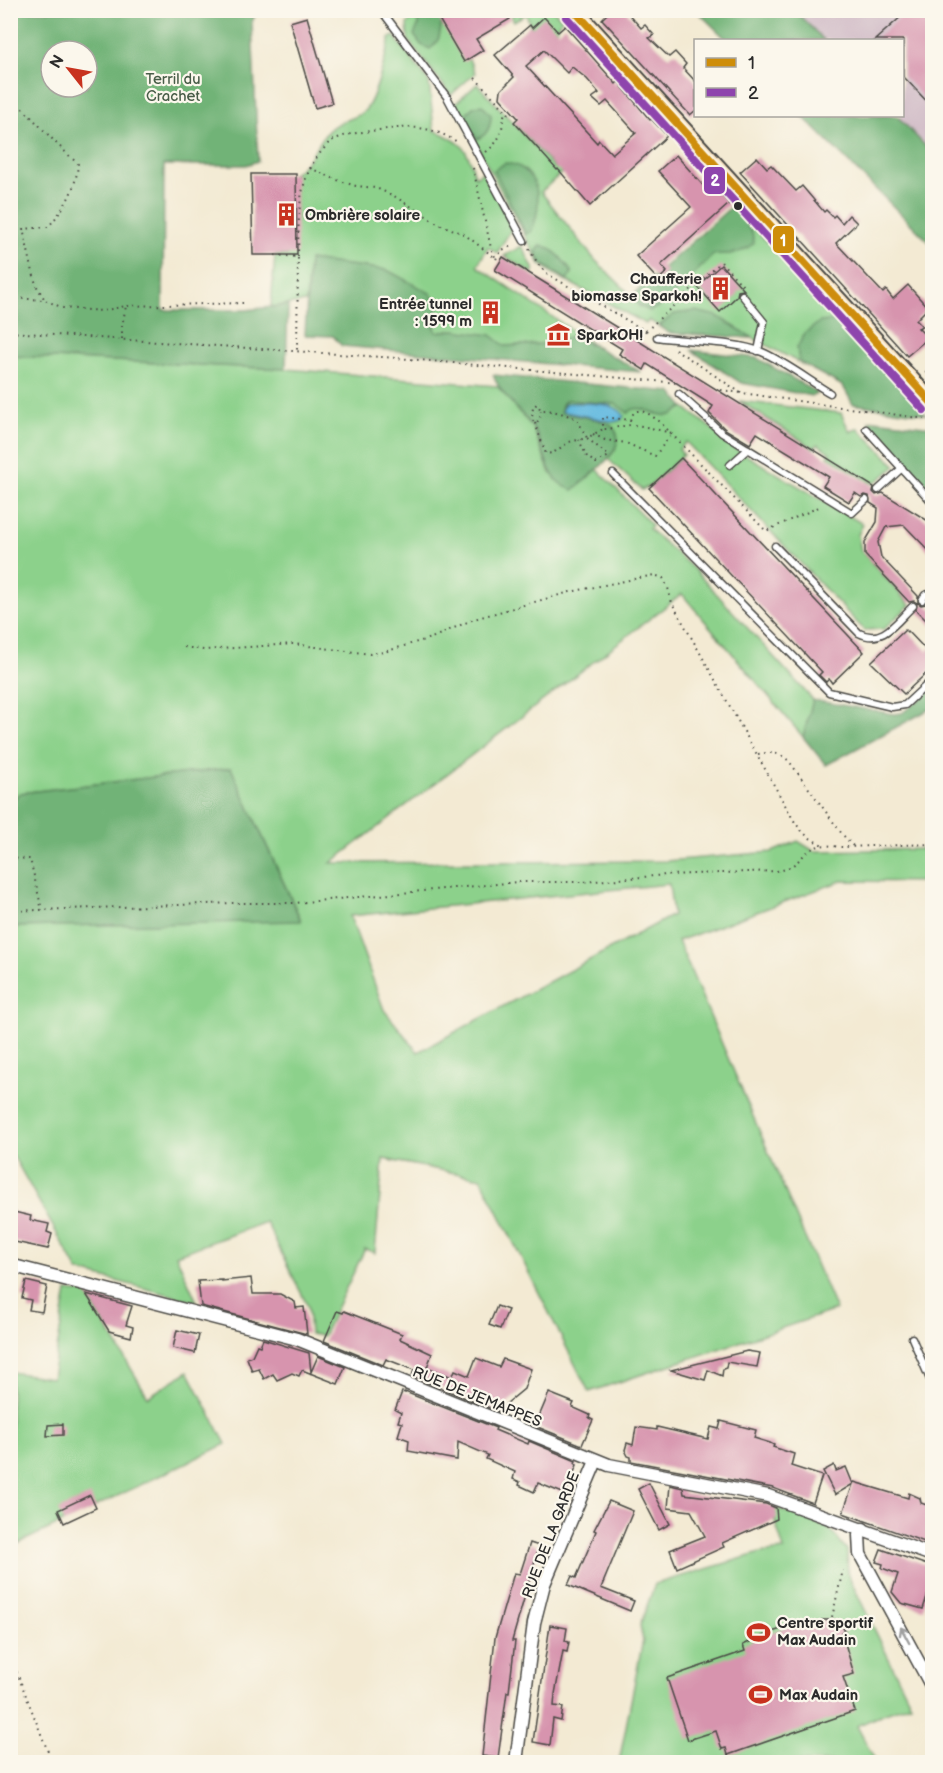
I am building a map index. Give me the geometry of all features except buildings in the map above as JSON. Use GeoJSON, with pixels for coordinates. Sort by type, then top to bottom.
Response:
{"type":"FeatureCollection","features":[{"type":"Feature","properties":{"kind":"main road"},"geometry":{"type":"LineString","coordinates":[[574,10],[933,403]]}},
{"type":"Feature","properties":{"kind":"street","name":"RUE DE JEMAPPES"},"geometry":{"type":"LineString","coordinates":[[10,1265],[297,1339],[609,1466],[768,1496],[933,1554]]}},
{"type":"Feature","properties":{"kind":"street","name":"RUE DE LA GARDE"},"geometry":{"type":"LineString","coordinates":[[516,1762],[534,1623],[544,1584],[596,1461]]}},
{"type":"Feature","properties":{"kind":"street"},"geometry":{"type":"LineString","coordinates":[[862,1529],[859,1535],[860,1554],[933,1687]]}},
{"type":"Feature","properties":{"kind":"lane"},"geometry":{"type":"LineString","coordinates":[[381,10],[447,97],[524,241]]}},
{"type":"Feature","properties":{"kind":"lane"},"geometry":{"type":"LineString","coordinates":[[742,296],[764,322],[758,351]]}},
{"type":"Feature","properties":{"kind":"lane"},"geometry":{"type":"LineString","coordinates":[[657,337],[687,342],[719,343],[758,351],[830,393]]}},
{"type":"Feature","properties":{"kind":"lane"},"geometry":{"type":"LineString","coordinates":[[679,394],[722,433],[852,513],[866,500]]}},
{"type":"Feature","properties":{"kind":"lane"},"geometry":{"type":"LineString","coordinates":[[866,429],[933,502]]}},
{"type":"Feature","properties":{"kind":"lane"},"geometry":{"type":"LineString","coordinates":[[730,465],[748,449]]}},
{"type":"Feature","properties":{"kind":"lane"},"geometry":{"type":"LineString","coordinates":[[878,490],[902,468]]}},
{"type":"Feature","properties":{"kind":"lane"},"geometry":{"type":"LineString","coordinates":[[613,474],[829,692],[899,707],[905,705],[933,680]]}},
{"type":"Feature","properties":{"kind":"lane"},"geometry":{"type":"LineString","coordinates":[[775,546],[859,633],[868,638],[881,636],[913,606]]}},
{"type":"Feature","properties":{"kind":"lane"},"geometry":{"type":"LineString","coordinates":[[922,600],[925,595],[933,593]]}},
{"type":"Feature","properties":{"kind":"lane"},"geometry":{"type":"LineString","coordinates":[[912,1338],[933,1384]]}},
{"type":"Feature","properties":{"kind":"path"},"geometry":{"type":"LineString","coordinates":[[475,78],[512,117]]}},
{"type":"Feature","properties":{"kind":"path"},"geometry":{"type":"LineString","coordinates":[[10,95],[78,164],[71,197],[57,217],[48,227],[23,229],[36,285],[45,300]]}},
{"type":"Feature","properties":{"kind":"path"},"geometry":{"type":"LineString","coordinates":[[479,156],[498,142],[505,110]]}},
{"type":"Feature","properties":{"kind":"path"},"geometry":{"type":"LineString","coordinates":[[297,353],[300,205],[309,168],[329,142],[353,134],[416,127],[435,130],[461,144]]}},
{"type":"Feature","properties":{"kind":"path"},"geometry":{"type":"LineString","coordinates":[[471,160],[491,248],[496,259]]}},
{"type":"Feature","properties":{"kind":"path"},"geometry":{"type":"LineString","coordinates":[[309,168],[337,180],[376,189],[394,196],[439,224],[464,234],[496,259]]}},
{"type":"Feature","properties":{"kind":"path"},"geometry":{"type":"LineString","coordinates":[[496,259],[502,250],[524,241],[540,267],[549,275],[657,337],[741,393]]}},
{"type":"Feature","properties":{"kind":"path"},"geometry":{"type":"LineString","coordinates":[[275,255],[298,257]]}},
{"type":"Feature","properties":{"kind":"path"},"geometry":{"type":"LineString","coordinates":[[646,331],[721,262],[750,292]]}},
{"type":"Feature","properties":{"kind":"path"},"geometry":{"type":"LineString","coordinates":[[10,298],[45,300],[63,308],[102,311],[126,306],[246,303]]}},
{"type":"Feature","properties":{"kind":"path"},"geometry":{"type":"LineString","coordinates":[[122,339],[126,306]]}},
{"type":"Feature","properties":{"kind":"path"},"geometry":{"type":"LineString","coordinates":[[10,332],[397,358],[680,383]]}},
{"type":"Feature","properties":{"kind":"path"},"geometry":{"type":"LineString","coordinates":[[721,390],[933,420]]}},
{"type":"Feature","properties":{"kind":"path"},"geometry":{"type":"LineString","coordinates":[[535,423],[540,420],[541,410],[537,404],[533,407],[532,420],[546,454],[553,453],[569,442],[587,438],[603,429],[635,425],[672,433]]}},
{"type":"Feature","properties":{"kind":"path"},"geometry":{"type":"LineString","coordinates":[[541,410],[555,410],[564,416],[577,419],[587,438],[609,456],[596,464],[587,457],[579,440]]}},
{"type":"Feature","properties":{"kind":"path"},"geometry":{"type":"LineString","coordinates":[[630,425],[634,412],[641,411],[659,421],[766,531],[832,501]]}},
{"type":"Feature","properties":{"kind":"path"},"geometry":{"type":"LineString","coordinates":[[603,429],[603,417],[630,420]]}},
{"type":"Feature","properties":{"kind":"path"},"geometry":{"type":"LineString","coordinates":[[593,434],[605,440],[626,443],[655,456],[672,433]]}},
{"type":"Feature","properties":{"kind":"path"},"geometry":{"type":"LineString","coordinates":[[184,647],[204,650],[293,644],[370,654],[384,652],[434,636],[474,619],[570,592],[654,575],[663,578],[672,603],[801,831],[811,840],[823,845]]}},
{"type":"Feature","properties":{"kind":"path"},"geometry":{"type":"LineString","coordinates":[[757,754],[770,752],[782,754],[842,834],[854,846]]}},
{"type":"Feature","properties":{"kind":"path"},"geometry":{"type":"LineString","coordinates":[[10,911],[294,903],[518,882],[583,882],[666,875],[786,870],[806,855],[812,847],[823,845],[933,844]]}},
{"type":"Feature","properties":{"kind":"path"},"geometry":{"type":"LineString","coordinates":[[10,858],[30,859],[42,911]]}},
{"type":"Feature","properties":{"kind":"path"},"geometry":{"type":"LineString","coordinates":[[832,1617],[843,1569]]}},
{"type":"Feature","properties":{"kind":"path"},"geometry":{"type":"LineString","coordinates":[[10,1655],[52,1762]]}},
{"type":"Feature","properties":{"kind":"shaded area"},"geometry":{"type":"Polygon","coordinates":[[[697,11],[932,11],[932,245],[803,117],[904,117],[904,39],[726,39],[697,11]]]}},
{"type":"Feature","properties":{"kind":"green space","name":"Terril du Crachet"},"geometry":{"type":"Polygon","coordinates":[[[10,11],[257,11],[252,22],[258,161],[246,165],[164,165],[163,310],[246,310],[288,305],[286,369],[11,356],[10,11]]]}},
{"type":"Feature","properties":{"kind":"green space"},"geometry":{"type":"Polygon","coordinates":[[[405,11],[443,11],[465,50],[475,73],[451,95],[408,40],[407,24],[411,20],[405,11]]]}},
{"type":"Feature","properties":{"kind":"green space"},"geometry":{"type":"Polygon","coordinates":[[[410,11],[434,11],[442,22],[438,40],[430,49],[421,45],[414,35],[419,24],[410,11]]]}},
{"type":"Feature","properties":{"kind":"green space"},"geometry":{"type":"Polygon","coordinates":[[[519,11],[554,11],[562,19],[549,46],[530,25],[526,14],[514,21],[511,16],[519,11]]]}},
{"type":"Feature","properties":{"kind":"green space"},"geometry":{"type":"Polygon","coordinates":[[[697,11],[795,11],[823,39],[726,39],[697,11]]]}},
{"type":"Feature","properties":{"kind":"green space"},"geometry":{"type":"Polygon","coordinates":[[[394,36],[429,82],[434,130],[451,138],[462,147],[470,159],[475,177],[485,171],[514,225],[497,253],[488,247],[477,266],[600,349],[573,336],[542,344],[505,346],[454,330],[436,332],[430,294],[386,270],[309,260],[306,302],[271,307],[275,255],[288,256],[292,174],[307,161],[331,128],[359,115],[367,107],[380,78],[390,38],[394,36]]]}},
{"type":"Feature","properties":{"kind":"green space"},"geometry":{"type":"Polygon","coordinates":[[[477,84],[555,168],[591,145],[541,192],[595,260],[633,297],[733,205],[925,414],[853,404],[843,386],[753,338],[669,333],[649,320],[646,324],[552,273],[540,264],[455,104],[477,84]]]}},
{"type":"Feature","properties":{"kind":"green space"},"geometry":{"type":"Polygon","coordinates":[[[482,105],[491,115],[490,123],[486,133],[477,139],[462,118],[473,107],[482,105]]]}},
{"type":"Feature","properties":{"kind":"green space"},"geometry":{"type":"Polygon","coordinates":[[[803,117],[898,117],[932,153],[932,245],[803,117]]]}},
{"type":"Feature","properties":{"kind":"green space"},"geometry":{"type":"Polygon","coordinates":[[[505,163],[526,171],[536,188],[538,199],[535,221],[531,232],[526,234],[494,170],[505,163]]]}},
{"type":"Feature","properties":{"kind":"green space"},"geometry":{"type":"Polygon","coordinates":[[[733,205],[752,232],[754,243],[736,253],[714,254],[664,304],[650,311],[639,306],[632,296],[733,205]]]}},
{"type":"Feature","properties":{"kind":"green space"},"geometry":{"type":"Polygon","coordinates":[[[541,245],[555,252],[566,264],[572,273],[567,280],[541,263],[536,252],[541,245]]]}},
{"type":"Feature","properties":{"kind":"green space"},"geometry":{"type":"Polygon","coordinates":[[[522,246],[534,270],[532,273],[504,256],[522,246]]]}},
{"type":"Feature","properties":{"kind":"green space"},"geometry":{"type":"Polygon","coordinates":[[[309,260],[387,270],[430,293],[439,306],[433,320],[436,332],[454,330],[491,335],[505,346],[542,344],[573,336],[641,372],[342,346],[333,336],[305,335],[309,260]]]}},
{"type":"Feature","properties":{"kind":"green space"},"geometry":{"type":"Polygon","coordinates":[[[695,311],[717,316],[753,338],[669,333],[659,326],[674,314],[695,311]]]}},
{"type":"Feature","properties":{"kind":"green space"},"geometry":{"type":"Polygon","coordinates":[[[840,320],[925,414],[853,404],[843,386],[799,362],[797,348],[805,333],[820,322],[840,320]]]}},
{"type":"Feature","properties":{"kind":"green space"},"geometry":{"type":"Polygon","coordinates":[[[691,350],[757,358],[818,393],[812,396],[741,383],[691,350]]]}},
{"type":"Feature","properties":{"kind":"green space"},"geometry":{"type":"Polygon","coordinates":[[[10,356],[286,369],[497,386],[533,428],[550,473],[573,490],[597,469],[652,525],[649,529],[695,570],[813,700],[803,737],[682,594],[331,863],[666,861],[772,852],[798,841],[814,851],[932,849],[932,882],[841,881],[678,941],[836,1310],[589,1392],[481,1178],[383,1159],[375,1253],[365,1249],[323,1336],[310,1334],[308,1307],[266,1222],[176,1255],[197,1302],[78,1271],[11,1152],[11,927],[301,920],[231,768],[20,793],[11,801],[10,356]],[[669,884],[350,916],[384,1010],[418,1052],[673,915],[669,884]]]}},
{"type":"Feature","properties":{"kind":"green space"},"geometry":{"type":"Polygon","coordinates":[[[493,375],[671,392],[684,407],[665,416],[638,408],[628,413],[616,404],[566,400],[561,411],[563,414],[606,423],[612,426],[617,434],[617,442],[609,457],[573,490],[556,480],[547,463],[537,434],[505,395],[493,375]]]}},
{"type":"Feature","properties":{"kind":"green space"},"geometry":{"type":"Polygon","coordinates":[[[566,400],[616,404],[632,409],[640,407],[662,414],[672,413],[684,407],[721,436],[722,441],[863,524],[858,535],[861,551],[910,605],[884,629],[864,630],[686,442],[679,449],[683,455],[651,485],[642,490],[608,459],[616,449],[561,413],[566,400]]]}},
{"type":"Feature","properties":{"kind":"green space"},"geometry":{"type":"Polygon","coordinates":[[[739,401],[841,413],[850,432],[858,428],[896,466],[873,484],[828,456],[830,453],[818,444],[814,448],[739,401]]]}},
{"type":"Feature","properties":{"kind":"green space"},"geometry":{"type":"Polygon","coordinates":[[[869,421],[932,427],[932,489],[871,427],[869,421]]]}},
{"type":"Feature","properties":{"kind":"green space"},"geometry":{"type":"Polygon","coordinates":[[[932,690],[932,708],[826,765],[803,737],[813,700],[894,714],[902,713],[932,690]]]}},
{"type":"Feature","properties":{"kind":"green space"},"geometry":{"type":"Polygon","coordinates":[[[231,768],[301,921],[11,927],[11,801],[20,793],[231,768]]]}},
{"type":"Feature","properties":{"kind":"green space"},"geometry":{"type":"Polygon","coordinates":[[[67,1291],[86,1293],[148,1397],[188,1371],[226,1444],[11,1547],[11,1372],[52,1378],[67,1291]]]}},
{"type":"Feature","properties":{"kind":"green space","name":"Centre sportif Max Audain"},"geometry":{"type":"Polygon","coordinates":[[[774,1507],[828,1527],[847,1550],[848,1575],[911,1704],[857,1726],[876,1762],[619,1762],[643,1640],[640,1625],[655,1584],[760,1553],[784,1550],[774,1518],[774,1507]]]}},
{"type":"Feature","properties":{"kind":"water"},"geometry":{"type":"Polygon","coordinates":[[[567,403],[607,405],[620,411],[624,416],[621,420],[614,422],[562,411],[567,403]]]}},
{"type":"Feature","properties":{"kind":"transit line","name":"1"},"geometry":{"type":"LineString","coordinates":[[574,10],[932,403]]}},
{"type":"Feature","properties":{"kind":"transit line","name":"2"},"geometry":{"type":"LineString","coordinates":[[566,17],[924,410]]}},
{"type":"Feature","properties":{"kind":"place","name":"Ombrière solaire"},"geometry":{"type":"Point","coordinates":[287,215]}},
{"type":"Feature","properties":{"kind":"place","name":"Chaufferie biomasse Sparkoh!"},"geometry":{"type":"Point","coordinates":[720,288]}},
{"type":"Feature","properties":{"kind":"place","name":"Entrée tunnel : 1599 m"},"geometry":{"type":"Point","coordinates":[490,313]}},
{"type":"Feature","properties":{"kind":"place","name":"SparkOH!"},"geometry":{"type":"Point","coordinates":[559,335]}},
{"type":"Feature","properties":{"kind":"place","name":"Centre sportif Max Audain"},"geometry":{"type":"Point","coordinates":[759,1632]}},
{"type":"Feature","properties":{"kind":"place","name":"Max Audain"},"geometry":{"type":"Point","coordinates":[761,1695]}}]}
